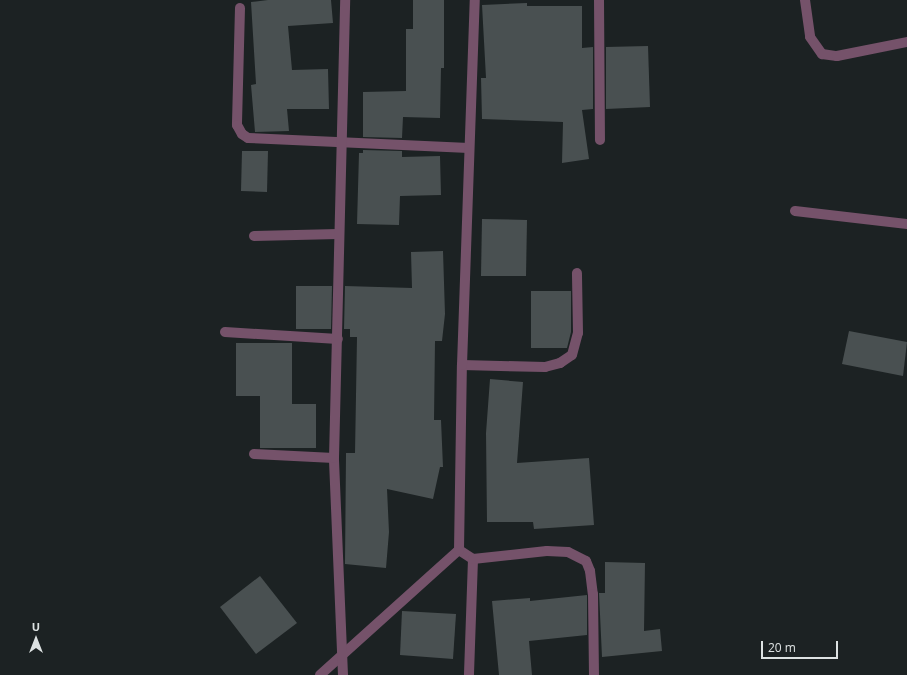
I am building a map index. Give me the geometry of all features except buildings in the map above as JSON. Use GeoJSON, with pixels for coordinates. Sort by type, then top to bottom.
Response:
{"type":"FeatureCollection","features":[{"type":"Feature","properties":{"kind":"street"},"geometry":{"type":"LineString","coordinates":[[343,675],[334,458],[338,339],[338,234],[342,144],[345,0]]}},
{"type":"Feature","properties":{"kind":"street"},"geometry":{"type":"LineString","coordinates":[[320,675],[458,550],[462,365],[475,0]]}},
{"type":"Feature","properties":{"kind":"street"},"geometry":{"type":"LineString","coordinates":[[599,0],[600,140]]}},
{"type":"Feature","properties":{"kind":"street"},"geometry":{"type":"LineString","coordinates":[[805,0],[810,37],[822,54],[837,56],[907,42]]}},
{"type":"Feature","properties":{"kind":"street"},"geometry":{"type":"LineString","coordinates":[[240,8],[237,125],[242,134],[248,138],[342,144],[469,148]]}},
{"type":"Feature","properties":{"kind":"street"},"geometry":{"type":"LineString","coordinates":[[795,211],[907,224]]}},
{"type":"Feature","properties":{"kind":"street"},"geometry":{"type":"LineString","coordinates":[[254,236],[338,234]]}},
{"type":"Feature","properties":{"kind":"street"},"geometry":{"type":"LineString","coordinates":[[462,365],[544,367],[560,363],[572,355],[578,333],[577,273]]}},
{"type":"Feature","properties":{"kind":"street"},"geometry":{"type":"LineString","coordinates":[[225,332],[338,339]]}},
{"type":"Feature","properties":{"kind":"street"},"geometry":{"type":"LineString","coordinates":[[254,454],[334,458]]}},
{"type":"Feature","properties":{"kind":"street"},"geometry":{"type":"LineString","coordinates":[[458,550],[473,560],[547,551],[568,552],[586,561],[590,571],[593,594],[594,675]]}},
{"type":"Feature","properties":{"kind":"street"},"geometry":{"type":"LineString","coordinates":[[469,675],[473,560]]}}]}
